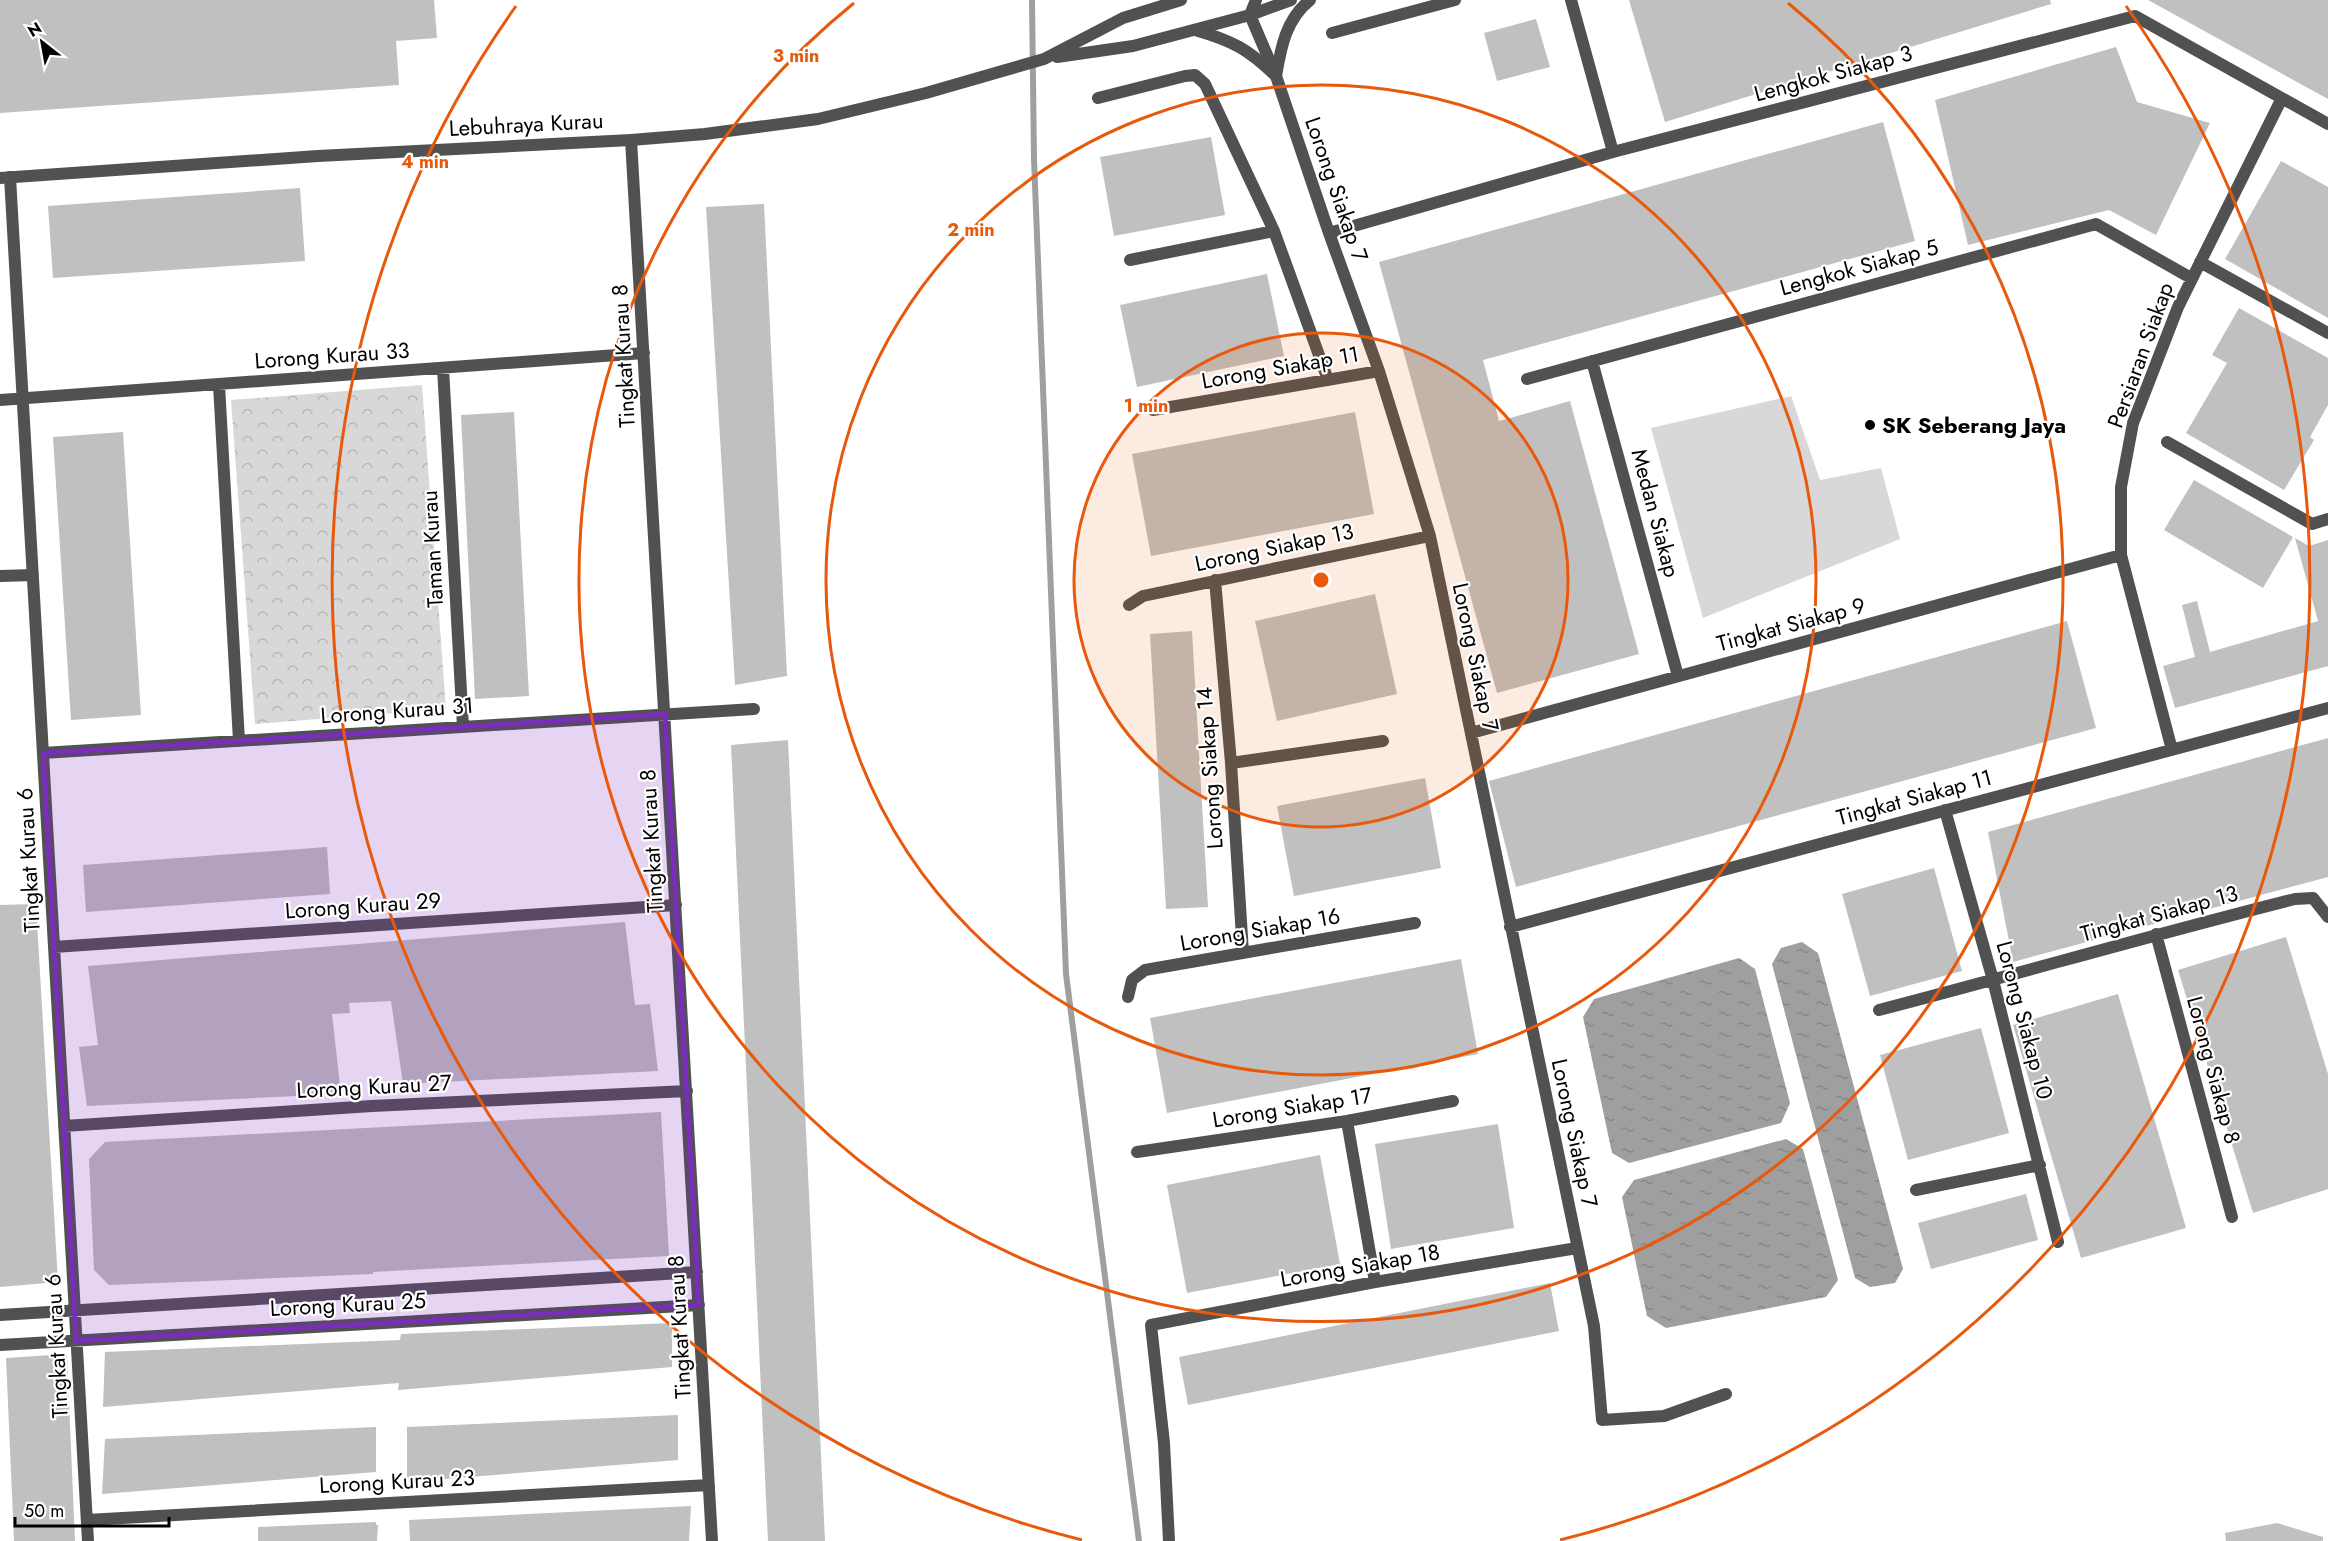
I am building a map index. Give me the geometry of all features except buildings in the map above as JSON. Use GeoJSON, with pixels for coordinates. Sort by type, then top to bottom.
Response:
{"type":"FeatureCollection","features":[{"type":"Feature","properties":{"kind":"street","name":"Lebuhraya Kurau"},"geometry":{"type":"LineString","coordinates":[[1045,59],[1123,18],[1181,0]]}},
{"type":"Feature","properties":{"kind":"street"},"geometry":{"type":"LineString","coordinates":[[1250,15],[1256,0]]}},
{"type":"Feature","properties":{"kind":"street","name":"Lebuhraya Kurau"},"geometry":{"type":"LineString","coordinates":[[5,178],[318,156],[631,140],[705,134],[818,119],[926,93],[1045,59],[1133,46],[1250,15],[1291,0]]}},
{"type":"Feature","properties":{"kind":"street"},"geometry":{"type":"LineString","coordinates":[[1276,76],[1281,47],[1290,23],[1302,6],[1310,0]]}},
{"type":"Feature","properties":{"kind":"street"},"geometry":{"type":"LineString","coordinates":[[1332,33],[1455,0]]}},
{"type":"Feature","properties":{"kind":"street"},"geometry":{"type":"LineString","coordinates":[[1571,0],[1613,152]]}},
{"type":"Feature","properties":{"kind":"street","name":"Lorong Siakap 7"},"geometry":{"type":"LineString","coordinates":[[1250,15],[1276,76],[1379,371],[1430,536],[1594,1326],[1602,1420],[1664,1416],[1726,1394]]}},
{"type":"Feature","properties":{"kind":"street","name":"Lengkok Siakap 3"},"geometry":{"type":"LineString","coordinates":[[1329,233],[1613,152],[2135,16],[2328,124]]}},
{"type":"Feature","properties":{"kind":"street"},"geometry":{"type":"LineString","coordinates":[[1193,30],[1238,44],[1258,58],[1276,76]]}},
{"type":"Feature","properties":{"kind":"street"},"geometry":{"type":"LineString","coordinates":[[1098,98],[1195,75],[1205,84],[1274,231],[1328,380]]}},
{"type":"Feature","properties":{"kind":"street","name":"Persiaran Siakap"},"geometry":{"type":"LineString","coordinates":[[2172,750],[2121,555],[2121,487],[2133,423],[2178,306],[2282,98]]}},
{"type":"Feature","properties":{"kind":"street","name":"Tingkat Kurau 8"},"geometry":{"type":"LineString","coordinates":[[631,140],[712,1541]]}},
{"type":"Feature","properties":{"kind":"street","name":"Tingkat Kurau 6"},"geometry":{"type":"LineString","coordinates":[[5,178],[23,399],[88,1541]]}},
{"type":"Feature","properties":{"kind":"street","name":"Lengkok Siakap 5"},"geometry":{"type":"LineString","coordinates":[[1527,379],[2096,224],[2191,278]]}},
{"type":"Feature","properties":{"kind":"street"},"geometry":{"type":"LineString","coordinates":[[1130,260],[1274,231]]}},
{"type":"Feature","properties":{"kind":"street"},"geometry":{"type":"LineString","coordinates":[[2200,262],[2328,333]]}},
{"type":"Feature","properties":{"kind":"street","name":"Lorong Kurau 33"},"geometry":{"type":"LineString","coordinates":[[0,400],[644,353]]}},
{"type":"Feature","properties":{"kind":"street","name":"Medan Siakap"},"geometry":{"type":"LineString","coordinates":[[1592,361],[1678,676]]}},
{"type":"Feature","properties":{"kind":"street","name":"Taman Kurau"},"geometry":{"type":"LineString","coordinates":[[442,368],[463,727]]}},
{"type":"Feature","properties":{"kind":"street","name":"Lorong Siakap 11"},"geometry":{"type":"LineString","coordinates":[[1153,410],[1379,371]]}},
{"type":"Feature","properties":{"kind":"street"},"geometry":{"type":"LineString","coordinates":[[219,385],[239,741]]}},
{"type":"Feature","properties":{"kind":"street"},"geometry":{"type":"LineString","coordinates":[[2167,442],[2312,524],[2328,519]]}},
{"type":"Feature","properties":{"kind":"street","name":"Lorong Siakap 13"},"geometry":{"type":"LineString","coordinates":[[1130,605],[1143,596],[1430,536]]}},
{"type":"Feature","properties":{"kind":"street","name":"Tingkat Siakap 9"},"geometry":{"type":"LineString","coordinates":[[1471,733],[2121,555]]}},
{"type":"Feature","properties":{"kind":"street"},"geometry":{"type":"LineString","coordinates":[[0,576],[33,574]]}},
{"type":"Feature","properties":{"kind":"street","name":"Lorong Siakap 14"},"geometry":{"type":"LineString","coordinates":[[1215,580],[1231,763],[1243,953]]}},
{"type":"Feature","properties":{"kind":"street","name":"Tingkat Siakap 11"},"geometry":{"type":"LineString","coordinates":[[1510,927],[2328,708]]}},
{"type":"Feature","properties":{"kind":"street","name":"Lorong Kurau 31"},"geometry":{"type":"LineString","coordinates":[[43,753],[754,709]]}},
{"type":"Feature","properties":{"kind":"street"},"geometry":{"type":"LineString","coordinates":[[1231,763],[1383,741]]}},
{"type":"Feature","properties":{"kind":"street","name":"Lorong Siakap 10"},"geometry":{"type":"LineString","coordinates":[[1945,810],[1993,980],[2058,1242]]}},
{"type":"Feature","properties":{"kind":"street","name":"Tingkat Siakap 13"},"geometry":{"type":"LineString","coordinates":[[1879,1010],[2156,934],[2295,899],[2313,898],[2328,917]]}},
{"type":"Feature","properties":{"kind":"street","name":"Lorong Kurau 29"},"geometry":{"type":"LineString","coordinates":[[54,947],[676,905]]}},
{"type":"Feature","properties":{"kind":"street","name":"Lorong Siakap 16"},"geometry":{"type":"LineString","coordinates":[[1128,997],[1132,980],[1145,970],[1415,923]]}},
{"type":"Feature","properties":{"kind":"street","name":"Lorong Siakap 8"},"geometry":{"type":"LineString","coordinates":[[2156,934],[2232,1216]]}},
{"type":"Feature","properties":{"kind":"street","name":"Lorong Kurau 27"},"geometry":{"type":"LineString","coordinates":[[64,1126],[372,1106],[687,1091]]}},
{"type":"Feature","properties":{"kind":"street","name":"Lorong Siakap 17"},"geometry":{"type":"LineString","coordinates":[[1137,1152],[1347,1121],[1453,1101]]}},
{"type":"Feature","properties":{"kind":"street"},"geometry":{"type":"LineString","coordinates":[[1347,1121],[1375,1282]]}},
{"type":"Feature","properties":{"kind":"street"},"geometry":{"type":"LineString","coordinates":[[1916,1190],[2040,1165]]}},
{"type":"Feature","properties":{"kind":"street","name":"Lorong Siakap 18"},"geometry":{"type":"LineString","coordinates":[[1169,1541],[1164,1443],[1151,1325],[1375,1282],[1577,1248]]}},
{"type":"Feature","properties":{"kind":"street","name":"Lorong Kurau 25"},"geometry":{"type":"LineString","coordinates":[[0,1315],[697,1272]]}},
{"type":"Feature","properties":{"kind":"street","name":"Lorong Kurau 25"},"geometry":{"type":"LineString","coordinates":[[0,1345],[699,1305]]}},
{"type":"Feature","properties":{"kind":"street","name":"Lorong Kurau 23"},"geometry":{"type":"LineString","coordinates":[[87,1520],[709,1485]]}},
{"type":"Feature","properties":{"kind":"highlighted area"},"geometry":{"type":"Polygon","coordinates":[[[665,714],[699,1305],[76,1341],[43,753],[665,714]]]}},
{"type":"Feature","properties":{"kind":"green space"},"geometry":{"type":"Polygon","coordinates":[[[422,385],[446,709],[255,724],[231,400],[422,385]]]}},
{"type":"Feature","properties":{"kind":"green space"},"geometry":{"type":"Polygon","coordinates":[[[1791,396],[1820,480],[1881,468],[1900,539],[1703,618],[1651,428],[1791,396]]]}},
{"type":"Feature","properties":{"kind":"water"},"geometry":{"type":"Polygon","coordinates":[[[1802,942],[1818,953],[1903,1269],[1895,1283],[1870,1287],[1855,1278],[1772,964],[1781,948],[1802,942]]]}},
{"type":"Feature","properties":{"kind":"water"},"geometry":{"type":"Polygon","coordinates":[[[1739,958],[1755,969],[1790,1103],[1781,1123],[1629,1163],[1612,1153],[1583,1017],[1594,999],[1739,958]]]}},
{"type":"Feature","properties":{"kind":"water"},"geometry":{"type":"Polygon","coordinates":[[[1786,1139],[1803,1149],[1838,1280],[1826,1297],[1666,1328],[1647,1316],[1622,1197],[1634,1180],[1786,1139]]]}},
{"type":"Feature","properties":{"kind":"waterway"},"geometry":{"type":"LineString","coordinates":[[1032,0],[1034,159],[1066,974],[1139,1541]]}},
{"type":"Feature","properties":{"kind":"place","name":"SK Seberang Jaya"},"geometry":{"type":"Point","coordinates":[1870,425]}}]}
